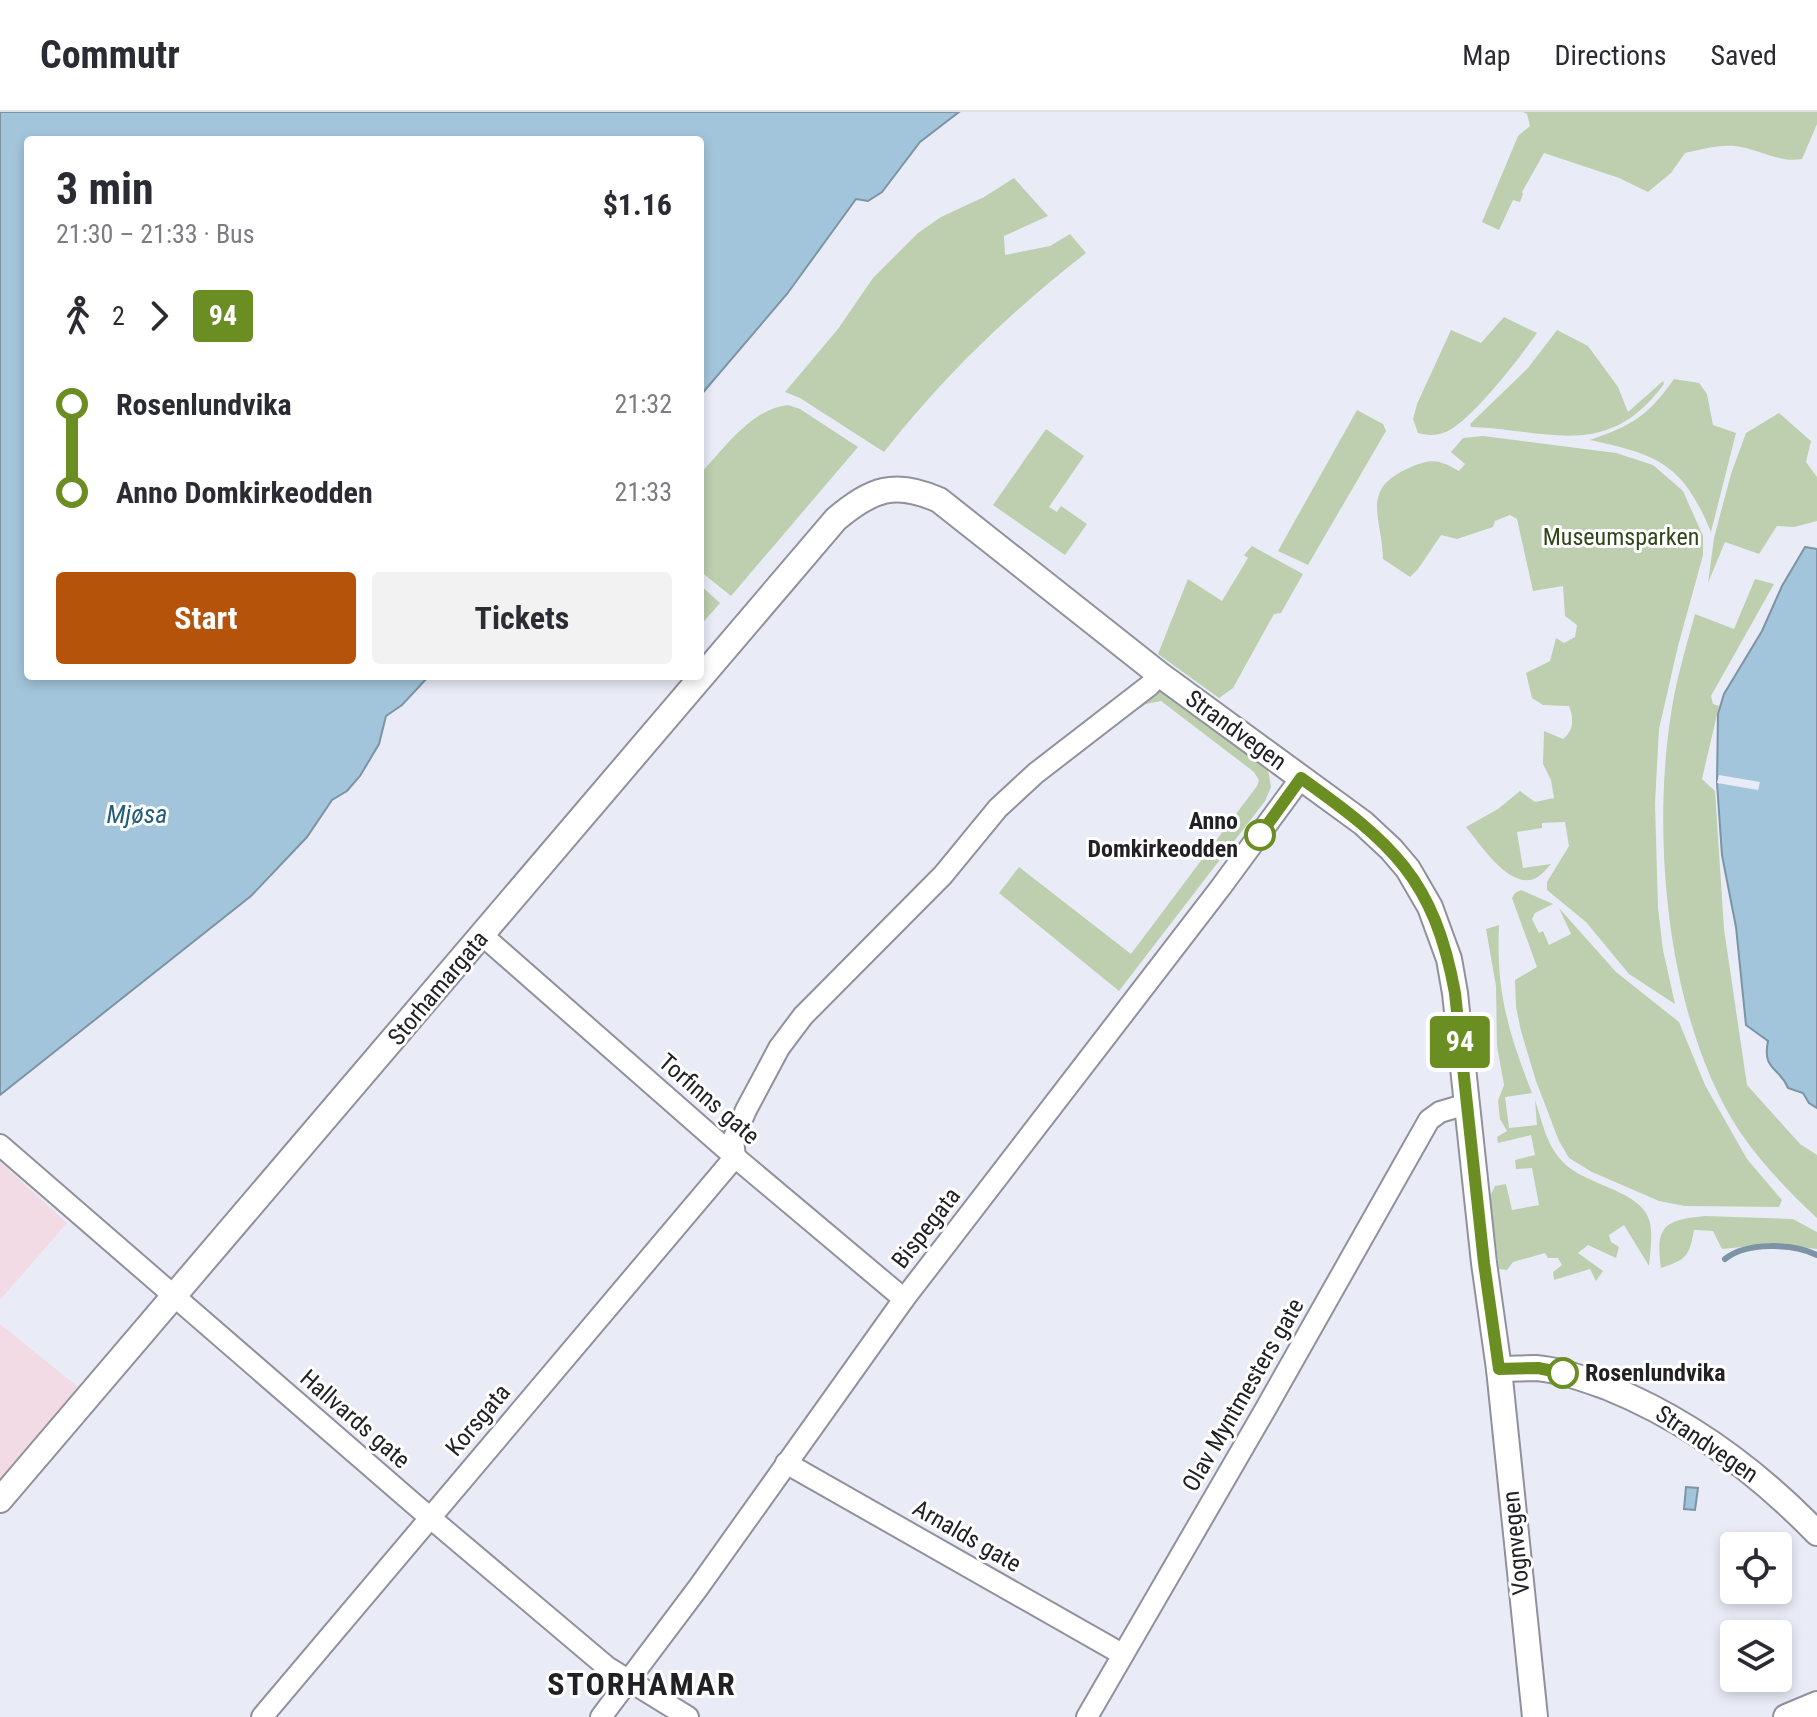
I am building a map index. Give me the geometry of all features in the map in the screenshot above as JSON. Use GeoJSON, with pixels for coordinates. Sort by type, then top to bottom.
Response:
{"type":"FeatureCollection","features":[{"type":"Feature","properties":{"kind":"main road","name":"Strandvegen"},"geometry":{"type":"LineString","coordinates":[[886,488],[923,493],[939,500],[1159,674],[1363,823],[1391,849],[1408,869],[1430,907],[1449,959],[1459,1106],[1499,1369],[1538,1368],[1563,1373],[1666,1413],[1760,1478],[1817,1533]]}},
{"type":"Feature","properties":{"kind":"main road","name":"Storhamargata"},"geometry":{"type":"LineString","coordinates":[[704,674],[836,519],[855,504],[886,488]]}},
{"type":"Feature","properties":{"kind":"main road","name":"Storhamargata"},"geometry":{"type":"LineString","coordinates":[[0,1500],[699,680]]}},
{"type":"Feature","properties":{"kind":"main road","name":"Vognvegen"},"geometry":{"type":"LineString","coordinates":[[1499,1369],[1535,1717]]}},
{"type":"Feature","properties":{"kind":"main road"},"geometry":{"type":"LineString","coordinates":[[1786,1717],[1817,1704]]}},
{"type":"Feature","properties":{"kind":"street"},"geometry":{"type":"LineString","coordinates":[[735,1157],[733,1140],[746,1110],[779,1048],[803,1016],[943,875],[998,808],[1036,773],[1150,685],[1159,674]]}},
{"type":"Feature","properties":{"kind":"street","name":"Bispegata"},"geometry":{"type":"LineString","coordinates":[[601,1717],[698,1588],[904,1299],[1221,887],[1301,778]]}},
{"type":"Feature","properties":{"kind":"street","name":"Torfinns gate"},"geometry":{"type":"LineString","coordinates":[[482,935],[735,1157],[904,1299]]}},
{"type":"Feature","properties":{"kind":"street","name":"Olav Myntmesters gate"},"geometry":{"type":"LineString","coordinates":[[1087,1717],[1429,1120],[1459,1106]]}},
{"type":"Feature","properties":{"kind":"street","name":"Hallvards gate"},"geometry":{"type":"LineString","coordinates":[[0,1145],[173,1297],[607,1667],[688,1717]]}},
{"type":"Feature","properties":{"kind":"street","name":"Korsgata"},"geometry":{"type":"LineString","coordinates":[[262,1717],[735,1157]]}},
{"type":"Feature","properties":{"kind":"street","name":"Arnalds gate"},"geometry":{"type":"LineString","coordinates":[[786,1463],[1122,1654]]}},
{"type":"Feature","properties":{"kind":"shaded area"},"geometry":{"type":"Polygon","coordinates":[[[0,1162],[67,1223],[0,1300],[0,1162]]]}},
{"type":"Feature","properties":{"kind":"shaded area"},"geometry":{"type":"Polygon","coordinates":[[[0,1324],[83,1391],[0,1486],[0,1324]]]}},
{"type":"Feature","properties":{"kind":"green space"},"geometry":{"type":"Polygon","coordinates":[[[1523,112],[1817,112],[1817,124],[1802,159],[1779,158],[1734,146],[1685,153],[1671,173],[1648,192],[1619,178],[1544,153],[1522,192],[1520,202],[1513,200],[1499,230],[1482,222],[1518,136],[1530,126],[1527,114],[1523,112]]]}},
{"type":"Feature","properties":{"kind":"green space"},"geometry":{"type":"Polygon","coordinates":[[[1014,178],[1048,216],[1004,236],[1005,255],[1050,246],[1070,234],[1086,253],[979,346],[930,397],[884,452],[800,398],[785,392],[838,329],[873,278],[918,233],[941,217],[984,197],[1014,178]]]}},
{"type":"Feature","properties":{"kind":"green space"},"geometry":{"type":"Polygon","coordinates":[[[1504,317],[1537,333],[1466,418],[1454,428],[1437,435],[1418,433],[1413,419],[1417,404],[1451,330],[1481,343],[1504,317]]]}},
{"type":"Feature","properties":{"kind":"green space"},"geometry":{"type":"Polygon","coordinates":[[[1557,330],[1588,346],[1618,387],[1628,412],[1663,381],[1664,384],[1643,408],[1621,424],[1599,432],[1576,436],[1471,427],[1470,424],[1528,368],[1557,330]]]}},
{"type":"Feature","properties":{"kind":"green space"},"geometry":{"type":"Polygon","coordinates":[[[1674,379],[1699,383],[1707,394],[1713,425],[1736,433],[1711,532],[1690,491],[1666,466],[1634,451],[1590,440],[1638,418],[1674,379]]]}},
{"type":"Feature","properties":{"kind":"green space"},"geometry":{"type":"Polygon","coordinates":[[[788,405],[800,409],[858,447],[731,596],[704,574],[704,470],[750,422],[775,408],[788,405]]]}},
{"type":"Feature","properties":{"kind":"green space"},"geometry":{"type":"Polygon","coordinates":[[[1357,410],[1383,424],[1386,431],[1308,565],[1278,551],[1357,410]]]}},
{"type":"Feature","properties":{"kind":"green space"},"geometry":{"type":"Polygon","coordinates":[[[1779,413],[1811,441],[1806,462],[1817,477],[1817,521],[1794,527],[1777,526],[1759,554],[1725,542],[1708,583],[1714,538],[1746,433],[1779,413]]]}},
{"type":"Feature","properties":{"kind":"green space"},"geometry":{"type":"Polygon","coordinates":[[[1046,429],[1084,456],[1049,507],[1057,512],[1061,506],[1087,524],[1065,555],[993,505],[1046,429]]]}},
{"type":"Feature","properties":{"kind":"green space","name":"Museumsparken"},"geometry":{"type":"Polygon","coordinates":[[[1483,436],[1616,453],[1653,465],[1683,491],[1703,536],[1703,555],[1659,729],[1655,803],[1658,908],[1663,950],[1675,1004],[1629,974],[1586,922],[1547,890],[1547,882],[1569,846],[1565,822],[1542,823],[1542,828],[1517,832],[1523,868],[1551,864],[1538,877],[1526,880],[1516,878],[1496,864],[1466,827],[1498,809],[1520,791],[1535,802],[1554,798],[1551,780],[1543,764],[1544,731],[1563,739],[1571,728],[1572,715],[1569,706],[1543,705],[1532,698],[1526,673],[1550,661],[1556,638],[1564,643],[1575,637],[1577,625],[1565,616],[1563,586],[1533,591],[1517,519],[1510,515],[1495,521],[1493,527],[1457,539],[1441,535],[1410,577],[1383,559],[1377,505],[1385,485],[1411,467],[1436,462],[1459,471],[1465,464],[1451,452],[1463,438],[1483,436]]]}},
{"type":"Feature","properties":{"kind":"green space"},"geometry":{"type":"Polygon","coordinates":[[[1252,546],[1303,574],[1281,613],[1274,614],[1233,688],[1219,698],[1158,654],[1188,579],[1222,601],[1248,558],[1244,555],[1252,546]]]}},
{"type":"Feature","properties":{"kind":"green space"},"geometry":{"type":"Polygon","coordinates":[[[1755,579],[1774,584],[1711,696],[1713,704],[1719,706],[1702,779],[1715,791],[1724,929],[1747,1085],[1800,1144],[1817,1155],[1817,1218],[1757,1155],[1740,1132],[1716,1088],[1696,1039],[1681,985],[1665,873],[1665,764],[1678,676],[1695,614],[1734,629],[1755,579]]]}},
{"type":"Feature","properties":{"kind":"green space"},"geometry":{"type":"Polygon","coordinates":[[[704,589],[720,603],[704,621],[704,589]]]}},
{"type":"Feature","properties":{"kind":"green space"},"geometry":{"type":"Polygon","coordinates":[[[1156,684],[1268,769],[1271,787],[1265,801],[1119,991],[999,893],[1019,867],[1131,954],[1259,780],[1254,772],[1161,701],[1146,704],[1137,710],[1156,684]]]}},
{"type":"Feature","properties":{"kind":"green space"},"geometry":{"type":"Polygon","coordinates":[[[1521,890],[1553,904],[1535,913],[1532,919],[1539,933],[1543,931],[1549,945],[1571,934],[1559,908],[1616,972],[1679,1022],[1705,1085],[1747,1159],[1782,1200],[1779,1207],[1685,1206],[1659,1201],[1592,1172],[1569,1158],[1559,1141],[1536,1081],[1516,1007],[1515,980],[1537,967],[1512,898],[1521,890]]]}},
{"type":"Feature","properties":{"kind":"green space"},"geometry":{"type":"Polygon","coordinates":[[[1499,925],[1505,1011],[1532,1093],[1505,1097],[1509,1128],[1537,1125],[1535,1100],[1548,1140],[1562,1161],[1584,1177],[1625,1195],[1645,1212],[1651,1233],[1649,1266],[1624,1225],[1609,1235],[1611,1242],[1619,1247],[1616,1258],[1588,1245],[1578,1253],[1603,1271],[1596,1281],[1590,1269],[1554,1280],[1553,1272],[1562,1265],[1558,1258],[1548,1258],[1545,1253],[1513,1262],[1507,1270],[1499,1269],[1490,1196],[1495,1186],[1506,1184],[1512,1210],[1539,1205],[1532,1168],[1516,1169],[1515,1160],[1535,1155],[1531,1135],[1498,1143],[1497,1137],[1507,1131],[1500,1119],[1498,1101],[1504,1085],[1497,1046],[1496,986],[1486,929],[1499,925]]]}},
{"type":"Feature","properties":{"kind":"green space"},"geometry":{"type":"Polygon","coordinates":[[[1705,1216],[1793,1219],[1817,1232],[1817,1249],[1774,1244],[1722,1249],[1713,1231],[1694,1230],[1685,1256],[1661,1268],[1660,1243],[1665,1228],[1680,1220],[1705,1216]]]}},
{"type":"Feature","properties":{"kind":"water","name":"Mjøsa"},"geometry":{"type":"Polygon","coordinates":[[[0,112],[959,112],[920,142],[882,192],[868,201],[856,199],[787,294],[704,391],[704,136],[24,136],[24,680],[425,680],[402,705],[386,716],[379,744],[360,776],[347,791],[332,800],[307,837],[251,896],[0,1095],[0,112]]]}},
{"type":"Feature","properties":{"kind":"water"},"geometry":{"type":"Polygon","coordinates":[[[1805,547],[1817,549],[1817,1108],[1809,1103],[1803,1093],[1788,1088],[1769,1063],[1768,1041],[1746,1025],[1736,927],[1722,855],[1717,783],[1718,714],[1724,694],[1762,631],[1782,586],[1805,547]]]}},
{"type":"Feature","properties":{"kind":"water"},"geometry":{"type":"Polygon","coordinates":[[[1686,1487],[1698,1488],[1695,1510],[1684,1509],[1686,1487]]]}},
{"type":"Feature","properties":{"kind":"pier"},"geometry":{"type":"Polygon","coordinates":[[[1719,775],[1760,782],[1758,790],[1717,783],[1719,775]]]}},
{"type":"Feature","properties":{"kind":"waterway"},"geometry":{"type":"LineString","coordinates":[[1725,1259],[1734,1253],[1770,1246],[1795,1248],[1817,1255]]}},
{"type":"Feature","properties":{"kind":"bus line","name":"94"},"geometry":{"type":"LineString","coordinates":[[1260,835],[1301,778],[1363,823],[1391,849],[1420,888],[1441,932],[1455,993],[1484,1263],[1499,1369],[1538,1368],[1563,1373]]}},
{"type":"Feature","properties":{"kind":"place","name":"Anno Domkirkeodden"},"geometry":{"type":"Point","coordinates":[1260,835]}},
{"type":"Feature","properties":{"kind":"place","name":"Rosenlundvika"},"geometry":{"type":"Point","coordinates":[1563,1373]}},
{"type":"Feature","properties":{"kind":"district","name":"STORHAMAR"},"geometry":{"type":"Point","coordinates":[642,1684]}}]}
